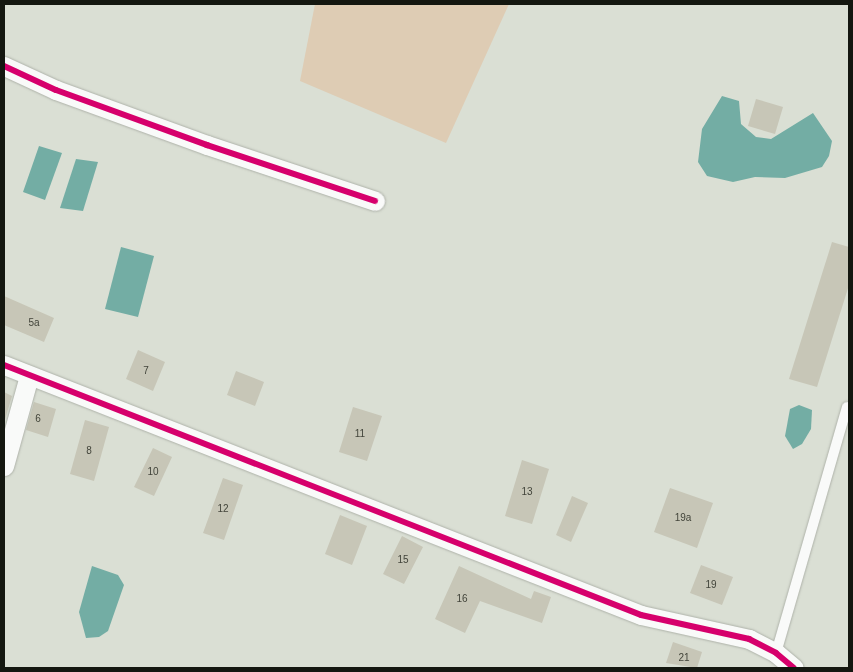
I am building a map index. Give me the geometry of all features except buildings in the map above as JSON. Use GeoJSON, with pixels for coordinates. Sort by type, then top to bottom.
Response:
{"type":"FeatureCollection","features":[{"type":"Feature","properties":{"kind":"street"},"geometry":{"type":"LineString","coordinates":[[4,66],[56,90],[207,145],[376,201]]}},
{"type":"Feature","properties":{"kind":"street"},"geometry":{"type":"LineString","coordinates":[[4,366],[641,615],[749,639],[776,653],[794,668]]}},
{"type":"Feature","properties":{"kind":"street"},"geometry":{"type":"LineString","coordinates":[[4,466],[29,376]]}},
{"type":"Feature","properties":{"kind":"lane"},"geometry":{"type":"LineString","coordinates":[[776,653],[846,407]]}},
{"type":"Feature","properties":{"kind":"shaded area"},"geometry":{"type":"Polygon","coordinates":[[[315,4],[509,4],[446,143],[300,81],[315,4]]]}},
{"type":"Feature","properties":{"kind":"water"},"geometry":{"type":"Polygon","coordinates":[[[722,96],[739,101],[741,124],[756,137],[771,139],[813,113],[832,141],[829,156],[822,167],[785,178],[755,177],[733,182],[707,176],[698,162],[702,129],[722,96]]]}},
{"type":"Feature","properties":{"kind":"water"},"geometry":{"type":"Polygon","coordinates":[[[39,146],[62,153],[45,200],[23,192],[39,146]]]}},
{"type":"Feature","properties":{"kind":"water"},"geometry":{"type":"Polygon","coordinates":[[[76,159],[98,162],[83,211],[60,208],[76,159]]]}},
{"type":"Feature","properties":{"kind":"water"},"geometry":{"type":"Polygon","coordinates":[[[121,247],[154,256],[138,317],[105,309],[121,247]]]}},
{"type":"Feature","properties":{"kind":"water"},"geometry":{"type":"Polygon","coordinates":[[[799,405],[812,410],[811,429],[802,444],[793,449],[785,436],[790,409],[799,405]]]}},
{"type":"Feature","properties":{"kind":"water"},"geometry":{"type":"Polygon","coordinates":[[[92,566],[118,575],[124,585],[108,631],[99,637],[86,638],[79,612],[92,566]]]}},
{"type":"Feature","properties":{"kind":"cycle path"},"geometry":{"type":"LineString","coordinates":[[4,66],[56,90],[207,145],[375,201]]}},
{"type":"Feature","properties":{"kind":"cycle path"},"geometry":{"type":"LineString","coordinates":[[4,365],[641,615],[749,639],[776,653],[794,668]]}}]}
